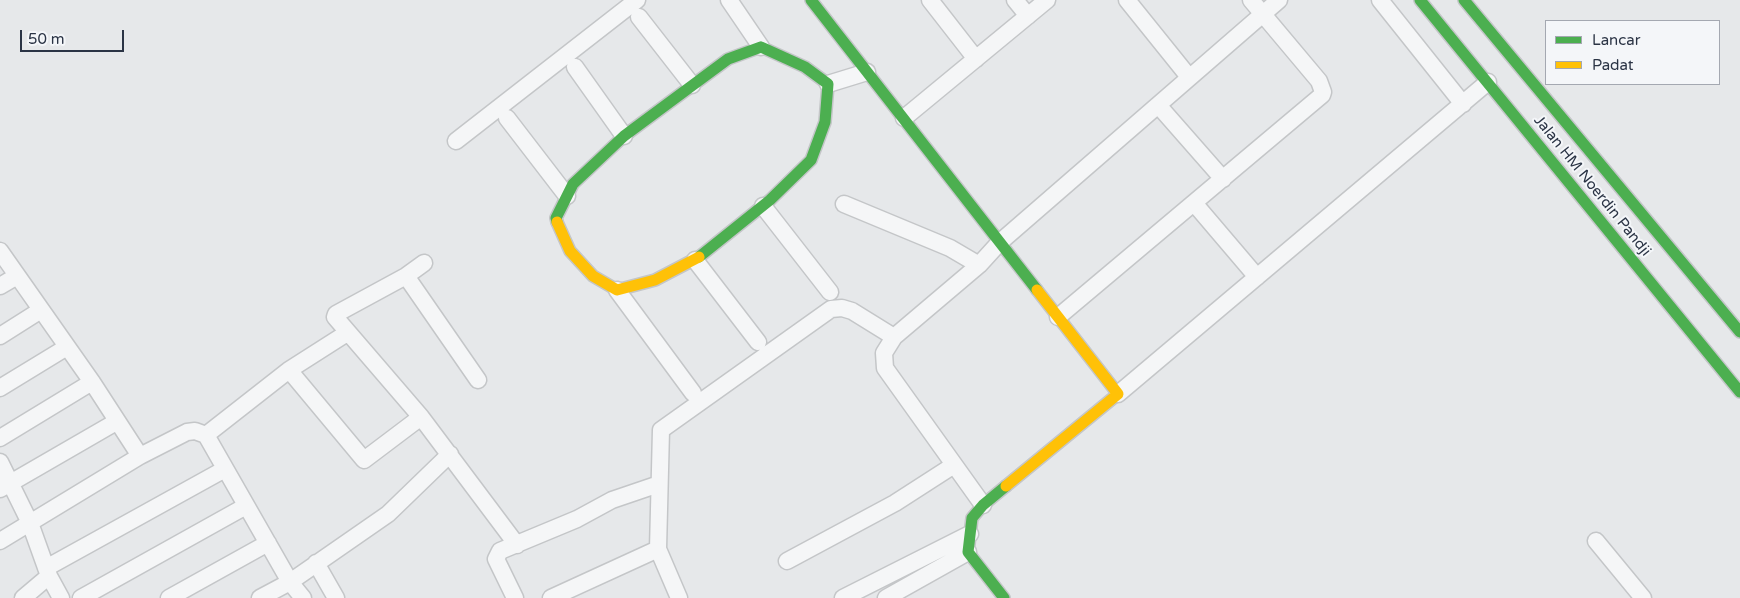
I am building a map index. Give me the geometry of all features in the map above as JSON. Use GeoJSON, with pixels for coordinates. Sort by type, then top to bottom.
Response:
{"type":"FeatureCollection","features":[{"type":"Feature","properties":{"kind":"street"},"geometry":{"type":"LineString","coordinates":[[456,141],[637,0]]}},
{"type":"Feature","properties":{"kind":"street"},"geometry":{"type":"LineString","coordinates":[[729,0],[761,47],[806,67],[828,84]]}},
{"type":"Feature","properties":{"kind":"street"},"geometry":{"type":"LineString","coordinates":[[811,0],[904,118],[999,244],[1118,394]]}},
{"type":"Feature","properties":{"kind":"street"},"geometry":{"type":"LineString","coordinates":[[930,0],[976,59]]}},
{"type":"Feature","properties":{"kind":"street"},"geometry":{"type":"LineString","coordinates":[[1016,0],[1028,16]]}},
{"type":"Feature","properties":{"kind":"street"},"geometry":{"type":"LineString","coordinates":[[904,118],[1047,0]]}},
{"type":"Feature","properties":{"kind":"street"},"geometry":{"type":"LineString","coordinates":[[1127,0],[1190,77]]}},
{"type":"Feature","properties":{"kind":"street"},"geometry":{"type":"LineString","coordinates":[[1058,317],[1223,179],[1323,92],[1319,81],[1251,0]]}},
{"type":"Feature","properties":{"kind":"street"},"geometry":{"type":"LineString","coordinates":[[983,505],[885,368],[884,353],[894,337],[979,265],[999,244],[1278,0]]}},
{"type":"Feature","properties":{"kind":"street"},"geometry":{"type":"LineString","coordinates":[[1380,0],[1463,104]]}},
{"type":"Feature","properties":{"kind":"street","name":"Jalan HM Noerdin Pandji"},"geometry":{"type":"LineString","coordinates":[[1420,0],[1492,82],[1740,392]]}},
{"type":"Feature","properties":{"kind":"street","name":"Jalan HM Noerdin Pandji"},"geometry":{"type":"LineString","coordinates":[[1464,0],[1509,54],[1518,74],[1740,332]]}},
{"type":"Feature","properties":{"kind":"street"},"geometry":{"type":"LineString","coordinates":[[639,17],[692,85]]}},
{"type":"Feature","properties":{"kind":"street"},"geometry":{"type":"LineString","coordinates":[[693,393],[618,290],[593,276],[570,252],[556,218],[572,184],[624,136],[728,59],[761,47]]}},
{"type":"Feature","properties":{"kind":"street"},"geometry":{"type":"LineString","coordinates":[[1501,64],[1509,54]]}},
{"type":"Feature","properties":{"kind":"street"},"geometry":{"type":"LineString","coordinates":[[575,67],[624,136]]}},
{"type":"Feature","properties":{"kind":"street"},"geometry":{"type":"LineString","coordinates":[[828,84],[867,72]]}},
{"type":"Feature","properties":{"kind":"street"},"geometry":{"type":"LineString","coordinates":[[1004,598],[968,552],[972,518],[983,505],[1463,104],[1492,82]]}},
{"type":"Feature","properties":{"kind":"street"},"geometry":{"type":"LineString","coordinates":[[618,290],[655,280],[695,260],[763,206],[811,160],[825,122],[828,84]]}},
{"type":"Feature","properties":{"kind":"street"},"geometry":{"type":"LineString","coordinates":[[1158,105],[1223,179]]}},
{"type":"Feature","properties":{"kind":"street"},"geometry":{"type":"LineString","coordinates":[[507,118],[567,196]]}},
{"type":"Feature","properties":{"kind":"street"},"geometry":{"type":"LineString","coordinates":[[1194,203],[1257,278]]}},
{"type":"Feature","properties":{"kind":"street"},"geometry":{"type":"LineString","coordinates":[[844,204],[950,248],[979,265]]}},
{"type":"Feature","properties":{"kind":"street"},"geometry":{"type":"LineString","coordinates":[[763,206],[830,292]]}},
{"type":"Feature","properties":{"kind":"street"},"geometry":{"type":"LineString","coordinates":[[0,251],[92,382],[116,422],[140,456]]}},
{"type":"Feature","properties":{"kind":"street"},"geometry":{"type":"LineString","coordinates":[[695,260],[758,342]]}},
{"type":"Feature","properties":{"kind":"street"},"geometry":{"type":"LineString","coordinates":[[424,264],[406,276],[336,314],[335,318],[421,417],[517,544]]}},
{"type":"Feature","properties":{"kind":"street"},"geometry":{"type":"LineString","coordinates":[[0,286],[17,276]]}},
{"type":"Feature","properties":{"kind":"street"},"geometry":{"type":"LineString","coordinates":[[406,276],[478,380]]}},
{"type":"Feature","properties":{"kind":"street"},"geometry":{"type":"LineString","coordinates":[[679,598],[658,549],[661,430],[831,309],[842,308],[852,311],[894,337]]}},
{"type":"Feature","properties":{"kind":"street"},"geometry":{"type":"LineString","coordinates":[[0,336],[41,310]]}},
{"type":"Feature","properties":{"kind":"street"},"geometry":{"type":"LineString","coordinates":[[206,435],[289,370],[347,333]]}},
{"type":"Feature","properties":{"kind":"street"},"geometry":{"type":"LineString","coordinates":[[0,388],[67,347]]}},
{"type":"Feature","properties":{"kind":"street"},"geometry":{"type":"LineString","coordinates":[[289,370],[364,460],[421,417]]}},
{"type":"Feature","properties":{"kind":"street"},"geometry":{"type":"LineString","coordinates":[[0,438],[92,382]]}},
{"type":"Feature","properties":{"kind":"street"},"geometry":{"type":"LineString","coordinates":[[6,486],[116,422]]}},
{"type":"Feature","properties":{"kind":"street"},"geometry":{"type":"LineString","coordinates":[[0,541],[140,456],[190,431],[206,435],[290,582],[303,598]]}},
{"type":"Feature","properties":{"kind":"street"},"geometry":{"type":"LineString","coordinates":[[260,598],[290,582],[388,514],[450,454]]}},
{"type":"Feature","properties":{"kind":"street"},"geometry":{"type":"LineString","coordinates":[[0,462],[6,486],[30,523],[48,572],[61,598]]}},
{"type":"Feature","properties":{"kind":"street"},"geometry":{"type":"LineString","coordinates":[[787,561],[895,503],[954,464]]}},
{"type":"Feature","properties":{"kind":"street"},"geometry":{"type":"LineString","coordinates":[[22,598],[48,572],[225,469]]}},
{"type":"Feature","properties":{"kind":"street"},"geometry":{"type":"LineString","coordinates":[[514,598],[497,556],[500,551],[577,518],[612,500],[659,484]]}},
{"type":"Feature","properties":{"kind":"street"},"geometry":{"type":"LineString","coordinates":[[82,598],[246,506]]}},
{"type":"Feature","properties":{"kind":"street"},"geometry":{"type":"LineString","coordinates":[[843,598],[970,534]]}},
{"type":"Feature","properties":{"kind":"street"},"geometry":{"type":"LineString","coordinates":[[1596,541],[1642,598]]}},
{"type":"Feature","properties":{"kind":"street"},"geometry":{"type":"LineString","coordinates":[[168,598],[268,543]]}},
{"type":"Feature","properties":{"kind":"street"},"geometry":{"type":"LineString","coordinates":[[551,598],[658,549]]}},
{"type":"Feature","properties":{"kind":"street"},"geometry":{"type":"LineString","coordinates":[[895,596],[968,552]]}},
{"type":"Feature","properties":{"kind":"street"},"geometry":{"type":"LineString","coordinates":[[316,563],[336,598]]}},
{"type":"Feature","properties":{"kind":"traffic: fast"},"geometry":{"type":"LineString","coordinates":[[811,0],[1037,290]]}},
{"type":"Feature","properties":{"kind":"traffic: fast"},"geometry":{"type":"LineString","coordinates":[[1420,0],[1740,392]]}},
{"type":"Feature","properties":{"kind":"traffic: fast"},"geometry":{"type":"LineString","coordinates":[[1464,0],[1740,332]]}},
{"type":"Feature","properties":{"kind":"traffic: fast"},"geometry":{"type":"LineString","coordinates":[[699,257],[770,200],[811,160],[825,122],[828,84],[805,67],[761,47]]}},
{"type":"Feature","properties":{"kind":"traffic: fast"},"geometry":{"type":"LineString","coordinates":[[557,222],[556,218],[573,184],[624,136],[728,59],[761,47]]}},
{"type":"Feature","properties":{"kind":"traffic: fast"},"geometry":{"type":"LineString","coordinates":[[1004,598],[968,552],[972,518],[983,505],[1006,486]]}},
{"type":"Feature","properties":{"kind":"traffic: slow"},"geometry":{"type":"LineString","coordinates":[[557,222],[570,251],[593,276],[617,290],[655,280],[699,257]]}},
{"type":"Feature","properties":{"kind":"traffic: slow"},"geometry":{"type":"LineString","coordinates":[[1006,486],[1118,394],[1037,290]]}}]}
